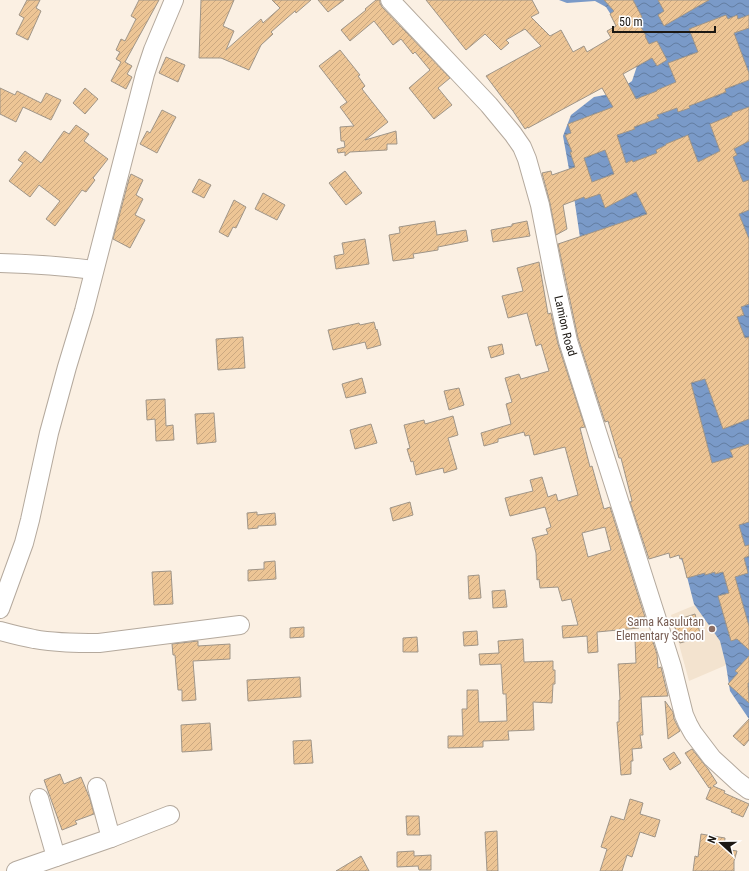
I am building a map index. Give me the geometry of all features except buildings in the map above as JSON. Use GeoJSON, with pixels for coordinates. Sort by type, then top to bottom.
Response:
{"type":"FeatureCollection","features":[{"type":"Feature","properties":{"kind":"street"},"geometry":{"type":"LineString","coordinates":[[0,609],[24,543],[51,426],[84,312],[145,74],[153,50],[174,0]]}},
{"type":"Feature","properties":{"kind":"street","name":"Lamion Road"},"geometry":{"type":"LineString","coordinates":[[390,0],[455,67],[489,105],[522,147],[527,159],[540,205],[568,341],[647,586],[672,667],[684,715],[688,724],[712,758],[736,781],[749,790]]}},
{"type":"Feature","properties":{"kind":"street"},"geometry":{"type":"LineString","coordinates":[[0,263],[65,266],[94,270]]}},
{"type":"Feature","properties":{"kind":"street"},"geometry":{"type":"LineString","coordinates":[[0,631],[34,639],[65,643],[99,643],[240,625]]}},
{"type":"Feature","properties":{"kind":"street"},"geometry":{"type":"LineString","coordinates":[[97,786],[111,838]]}},
{"type":"Feature","properties":{"kind":"street"},"geometry":{"type":"LineString","coordinates":[[39,798],[56,857]]}},
{"type":"Feature","properties":{"kind":"street"},"geometry":{"type":"LineString","coordinates":[[16,871],[111,838],[170,815]]}},
{"type":"Feature","properties":{"kind":"shaded area","name":"Sama Kasulutan Elementary School"},"geometry":{"type":"Polygon","coordinates":[[[739,587],[731,663],[689,681],[671,615],[739,587]]]}},
{"type":"Feature","properties":{"kind":"water"},"geometry":{"type":"Polygon","coordinates":[[[559,0],[749,0],[749,719],[730,691],[720,641],[694,604],[684,565],[651,498],[582,251],[563,136],[571,115],[594,97],[615,93],[632,81],[637,66],[615,21],[606,7],[595,1],[567,3],[559,0]]]}},
{"type":"Feature","properties":{"kind":"place","name":"Sama Kasulutan Elementary School"},"geometry":{"type":"Point","coordinates":[712,629]}}]}
